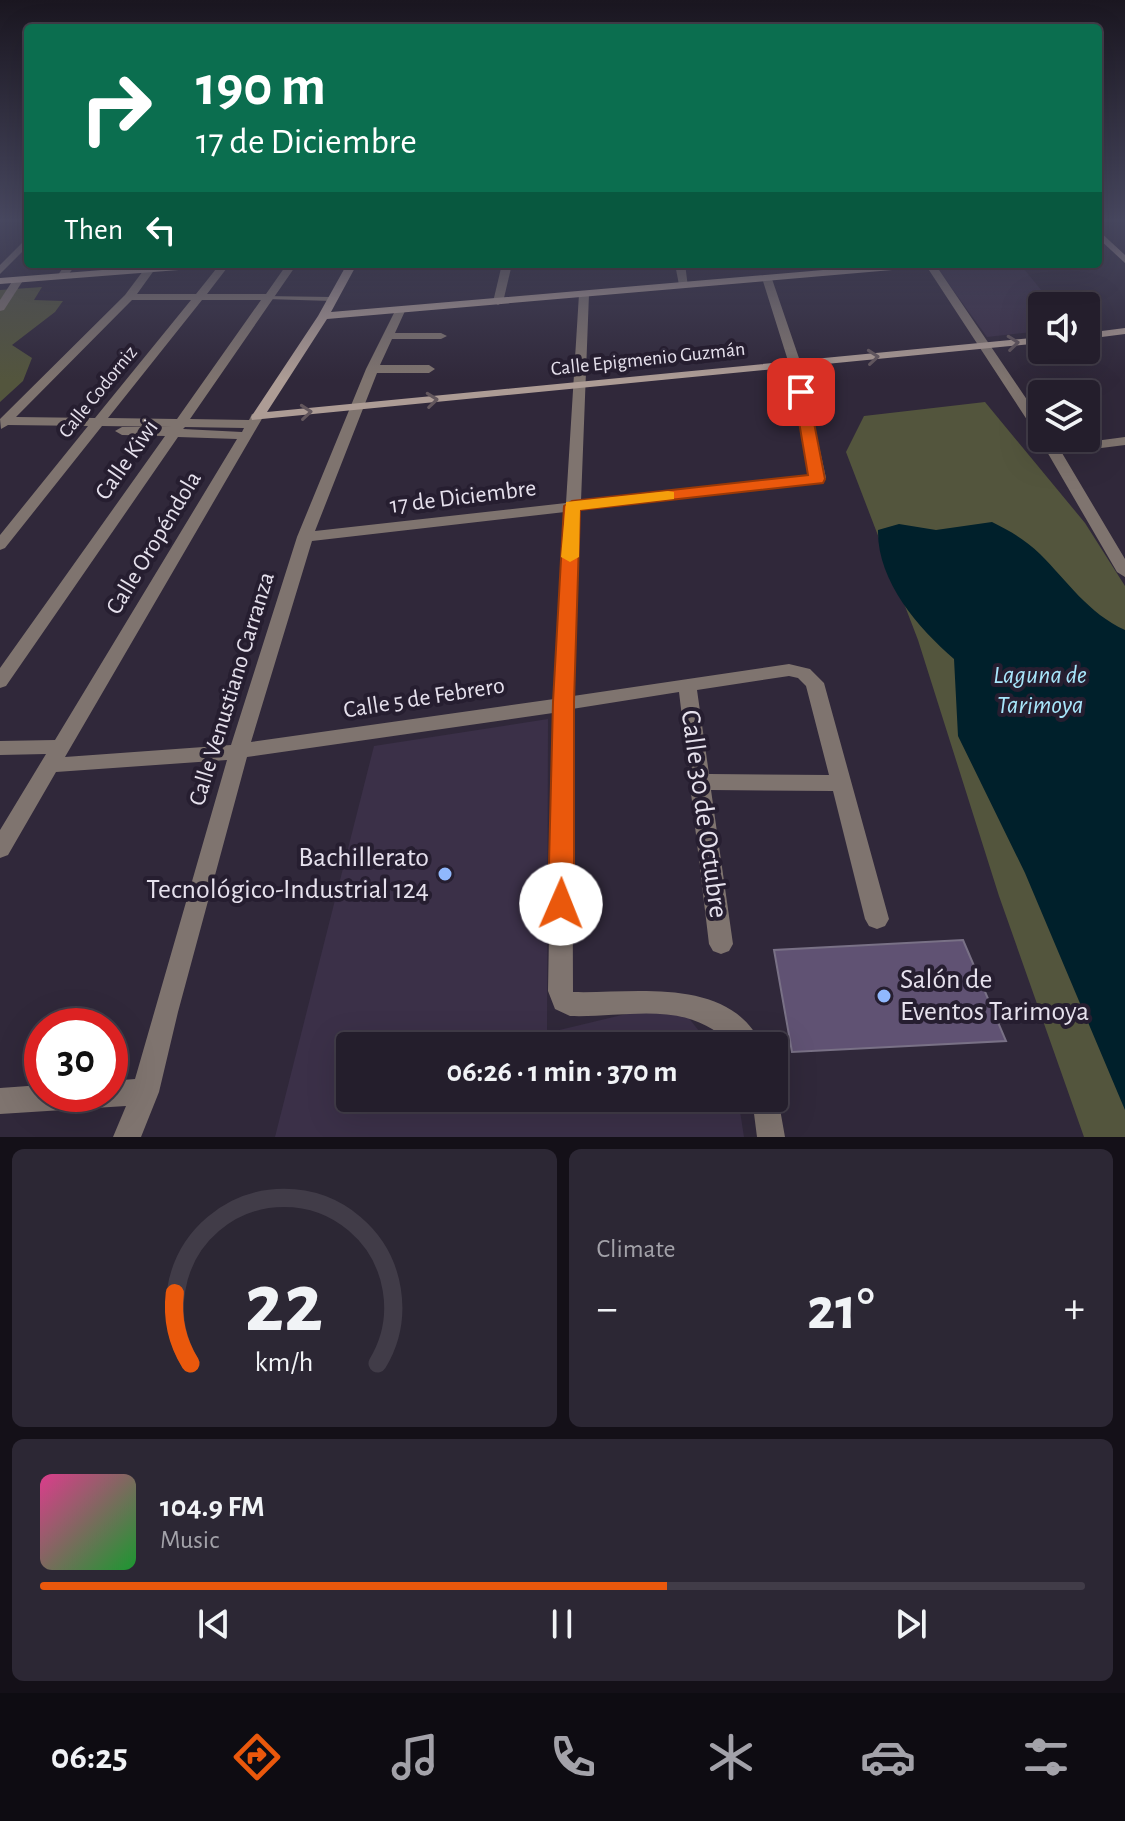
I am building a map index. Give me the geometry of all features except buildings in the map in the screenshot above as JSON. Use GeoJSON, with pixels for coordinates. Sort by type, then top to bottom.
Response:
{"type":"FeatureCollection","features":[{"type":"Feature","properties":{"kind":"street"},"geometry":{"type":"LineString","coordinates":[[0,281],[81,274]]}},
{"type":"Feature","properties":{"kind":"street"},"geometry":{"type":"LineString","coordinates":[[2,424],[129,297],[138,274]]}},
{"type":"Feature","properties":{"kind":"street","name":"Calle Codorniz"},"geometry":{"type":"LineString","coordinates":[[0,545],[218,274]]}},
{"type":"Feature","properties":{"kind":"street","name":"Calle Kiwi"},"geometry":{"type":"LineString","coordinates":[[0,682],[284,274]]}},
{"type":"Feature","properties":{"kind":"street","name":"Calle Oropéndola"},"geometry":{"type":"LineString","coordinates":[[0,849],[252,425],[323,316],[346,274]]}},
{"type":"Feature","properties":{"kind":"street"},"geometry":{"type":"LineString","coordinates":[[498,302],[505,274]]}},
{"type":"Feature","properties":{"kind":"street"},"geometry":{"type":"LineString","coordinates":[[682,274],[684,285]]}},
{"type":"Feature","properties":{"kind":"street"},"geometry":{"type":"LineString","coordinates":[[323,316],[796,274]]}},
{"type":"Feature","properties":{"kind":"street"},"geometry":{"type":"LineString","coordinates":[[936,274],[1028,412]]}},
{"type":"Feature","properties":{"kind":"street"},"geometry":{"type":"LineString","coordinates":[[767,278],[795,364]]}},
{"type":"Feature","properties":{"kind":"street"},"geometry":{"type":"LineString","coordinates":[[0,308],[19,279]]}},
{"type":"Feature","properties":{"kind":"street"},"geometry":{"type":"LineString","coordinates":[[584,294],[563,702],[560,991],[564,1001],[577,1004],[681,1002],[707,1009],[739,1032]]}},
{"type":"Feature","properties":{"kind":"street"},"geometry":{"type":"LineString","coordinates":[[129,297],[266,297]]}},
{"type":"Feature","properties":{"kind":"street","name":"Calle Venustiano Carranza"},"geometry":{"type":"LineString","coordinates":[[127,1137],[146,1092],[237,750],[305,537],[354,408],[400,311]]}},
{"type":"Feature","properties":{"kind":"street"},"geometry":{"type":"LineString","coordinates":[[1100,334],[1125,331]]}},
{"type":"Feature","properties":{"kind":"street"},"geometry":{"type":"LineString","coordinates":[[387,336],[441,336]]}},
{"type":"Feature","properties":{"kind":"street","name":"Calle Epigmenio Guzmán"},"geometry":{"type":"LineString","coordinates":[[252,425],[354,408],[1028,341]]}},
{"type":"Feature","properties":{"kind":"street","name":"17 de Diciembre"},"geometry":{"type":"LineString","coordinates":[[305,537],[817,479],[795,364]]}},
{"type":"Feature","properties":{"kind":"street"},"geometry":{"type":"LineString","coordinates":[[372,369],[429,369]]}},
{"type":"Feature","properties":{"kind":"street"},"geometry":{"type":"LineString","coordinates":[[2,424],[74,423],[179,428],[252,425]]}},
{"type":"Feature","properties":{"kind":"street"},"geometry":{"type":"LineString","coordinates":[[1100,442],[1125,441]]}},
{"type":"Feature","properties":{"kind":"street"},"geometry":{"type":"LineString","coordinates":[[1056,452],[1125,572]]}},
{"type":"Feature","properties":{"kind":"street","name":"Calle 5 de Febrero"},"geometry":{"type":"LineString","coordinates":[[0,748],[55,756],[160,760],[395,730],[789,670],[804,673],[815,683],[841,783]]}},
{"type":"Feature","properties":{"kind":"street","name":"Calle 30 de Octubre"},"geometry":{"type":"LineString","coordinates":[[687,684],[721,944]]}},
{"type":"Feature","properties":{"kind":"street"},"geometry":{"type":"LineString","coordinates":[[700,782],[841,783],[877,919]]}},
{"type":"Feature","properties":{"kind":"street"},"geometry":{"type":"LineString","coordinates":[[128,1093],[146,1092]]}},
{"type":"Feature","properties":{"kind":"street"},"geometry":{"type":"LineString","coordinates":[[0,1101],[24,1099]]}},
{"type":"Feature","properties":{"kind":"street"},"geometry":{"type":"LineString","coordinates":[[767,1112],[771,1137]]}},
{"type":"Feature","properties":{"kind":"lane"},"geometry":{"type":"LineString","coordinates":[[266,297],[332,299]]}},
{"type":"Feature","properties":{"kind":"shaded area"},"geometry":{"type":"Polygon","coordinates":[[[942,274],[1028,274],[1043,292],[1028,292],[1028,333],[987,337],[942,274]]]}},
{"type":"Feature","properties":{"kind":"shaded area","name":"Bachillerato Tecnológico-Industrial 124"},"geometry":{"type":"Polygon","coordinates":[[[548,719],[547,1032],[336,1032],[336,1112],[740,1112],[744,1137],[275,1137],[374,746],[548,719]]]}},
{"type":"Feature","properties":{"kind":"shaded area","name":"Bachillerato Tecnológico-Industrial 124"},"geometry":{"type":"Polygon","coordinates":[[[676,1002],[700,1032],[551,1032],[676,1002]]]}},
{"type":"Feature","properties":{"kind":"green space"},"geometry":{"type":"Polygon","coordinates":[[[42,287],[34,300],[63,301],[55,312],[12,345],[32,358],[23,381],[0,402],[0,290],[42,287]]]}},
{"type":"Feature","properties":{"kind":"green space","name":"Laguna de Tarimoya"},"geometry":{"type":"Polygon","coordinates":[[[985,402],[1085,523],[1125,586],[1125,1137],[1084,1137],[999,896],[918,640],[846,452],[864,416],[985,402]]]}},
{"type":"Feature","properties":{"kind":"water","name":"Laguna de Tarimoya"},"geometry":{"type":"Polygon","coordinates":[[[992,522],[1029,544],[1089,606],[1125,630],[1125,1110],[1025,873],[958,736],[954,659],[914,618],[884,567],[878,530],[899,524],[936,530],[992,522]]]}},
{"type":"Feature","properties":{"kind":"slow traffic"},"geometry":{"type":"LineString","coordinates":[[570,557],[572,506],[668,496]]}},
{"type":"Feature","properties":{"kind":"place","name":"Bachillerato Tecnológico-Industrial 124"},"geometry":{"type":"Point","coordinates":[445,874]}},
{"type":"Feature","properties":{"kind":"place","name":"Salón de Eventos Tarimoya"},"geometry":{"type":"Point","coordinates":[884,996]}},
{"type":"Feature","properties":{"kind":"route"},"geometry":{"type":"LineString","coordinates":[[561,904],[563,702],[572,506],[817,479],[801,392]]}}]}
